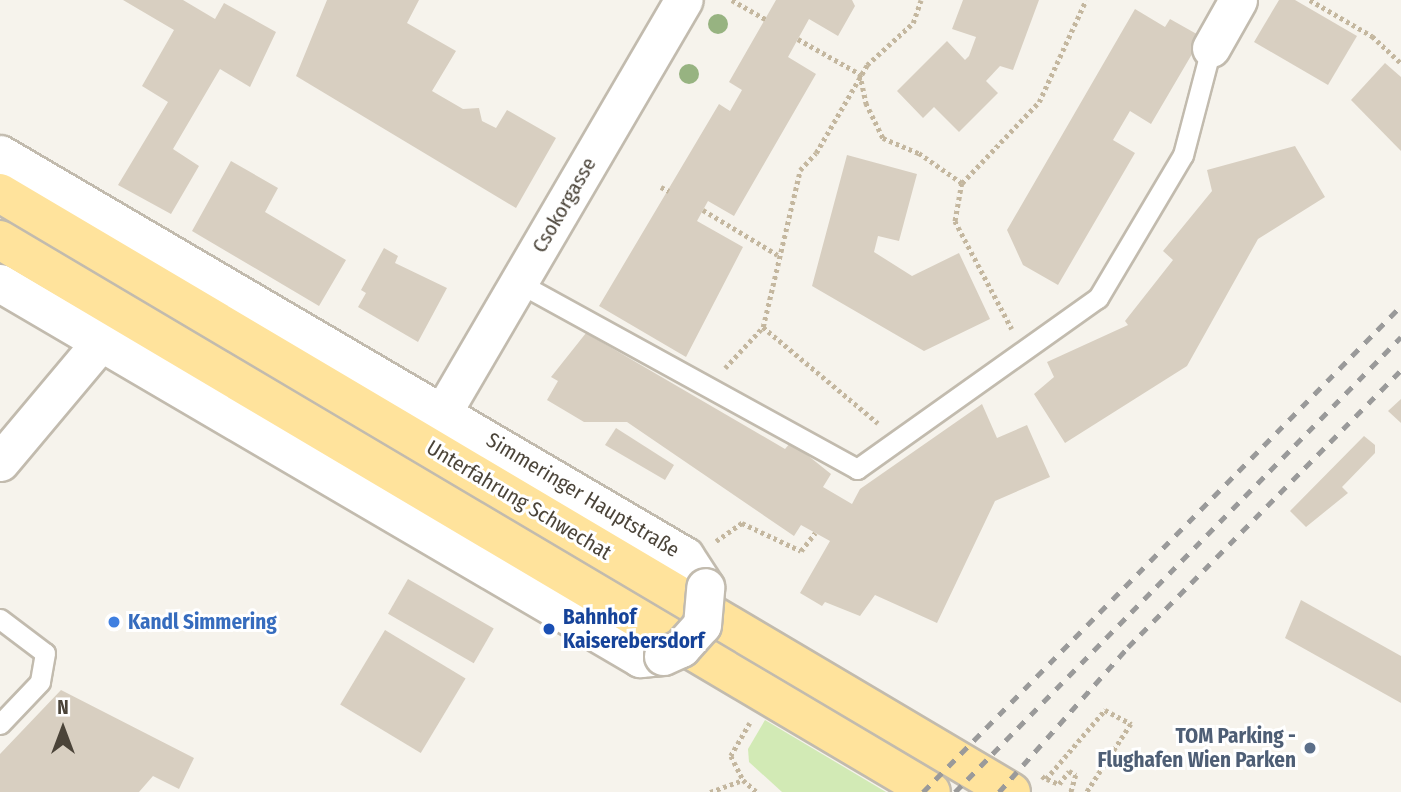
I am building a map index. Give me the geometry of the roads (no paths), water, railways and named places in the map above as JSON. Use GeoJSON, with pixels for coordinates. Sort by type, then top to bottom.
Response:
{"type":"FeatureCollection","features":[{"type":"Feature","properties":{"kind":"main road","name":"Unterfahrung Schwechat"},"geometry":{"type":"LineString","coordinates":[[13,201],[1023,782]]}},
{"type":"Feature","properties":{"kind":"main road","name":"Unterfahrung Schwechat"},"geometry":{"type":"LineString","coordinates":[[3,242],[931,792]]}},
{"type":"Feature","properties":{"kind":"street","name":"Csokorgasse"},"geometry":{"type":"LineString","coordinates":[[444,410],[684,0]]}},
{"type":"Feature","properties":{"kind":"street"},"geometry":{"type":"LineString","coordinates":[[1211,48],[1238,0]]}},
{"type":"Feature","properties":{"kind":"street","name":"Simmeringer Hauptstraße"},"geometry":{"type":"LineString","coordinates":[[0,154],[444,410],[685,556],[705,587],[702,625],[681,648],[663,656],[640,659],[0,283]]}},
{"type":"Feature","properties":{"kind":"street"},"geometry":{"type":"LineString","coordinates":[[0,462],[100,343]]}},
{"type":"Feature","properties":{"kind":"lane"},"geometry":{"type":"LineString","coordinates":[[519,283],[857,469],[1098,298],[1183,155],[1211,48]]}},
{"type":"Feature","properties":{"kind":"lane"},"geometry":{"type":"LineString","coordinates":[[0,619],[45,653],[40,682],[0,724]]}},
{"type":"Feature","properties":{"kind":"railway"},"geometry":{"type":"LineString","coordinates":[[923,792],[1401,306]]}},
{"type":"Feature","properties":{"kind":"railway"},"geometry":{"type":"LineString","coordinates":[[955,792],[1401,337]]}},
{"type":"Feature","properties":{"kind":"railway"},"geometry":{"type":"LineString","coordinates":[[999,792],[1128,647],[1401,370]]}},
{"type":"Feature","properties":{"kind":"place","name":"Kandl Simmering"},"geometry":{"type":"Point","coordinates":[114,622]}},
{"type":"Feature","properties":{"kind":"place","name":"Bahnhof Kaiserebersdorf"},"geometry":{"type":"Point","coordinates":[549,629]}},
{"type":"Feature","properties":{"kind":"place","name":"TOM Parking - Flughafen Wien Parken"},"geometry":{"type":"Point","coordinates":[1310,748]}}]}
